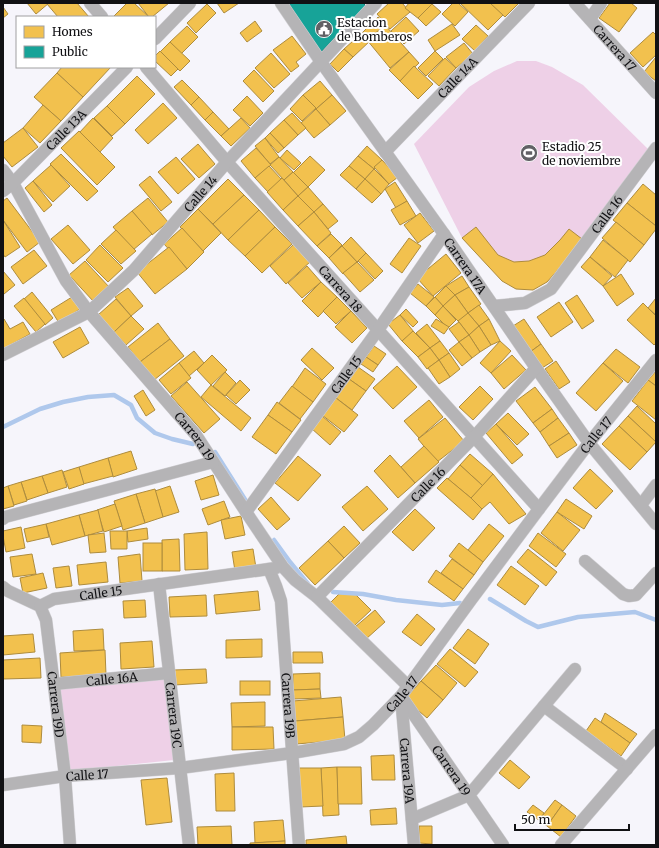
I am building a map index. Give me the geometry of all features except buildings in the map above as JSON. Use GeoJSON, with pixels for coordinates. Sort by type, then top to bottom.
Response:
{"type":"FeatureCollection","features":[{"type":"Feature","properties":{"kind":"street"},"geometry":{"type":"LineString","coordinates":[[90,3],[101,16]]}},
{"type":"Feature","properties":{"kind":"street"},"geometry":{"type":"LineString","coordinates":[[156,38],[190,3]]}},
{"type":"Feature","properties":{"kind":"street","name":"Carrera 17A"},"geometry":{"type":"LineString","coordinates":[[281,3],[589,443],[656,524]]}},
{"type":"Feature","properties":{"kind":"street","name":"Calle 14"},"geometry":{"type":"LineString","coordinates":[[3,355],[89,312],[134,270],[227,162],[376,3]]}},
{"type":"Feature","properties":{"kind":"street","name":"Calle 14A"},"geometry":{"type":"LineString","coordinates":[[385,152],[529,3]]}},
{"type":"Feature","properties":{"kind":"street","name":"Carrera 17"},"geometry":{"type":"LineString","coordinates":[[575,3],[656,93]]}},
{"type":"Feature","properties":{"kind":"street"},"geometry":{"type":"LineString","coordinates":[[590,19],[600,3]]}},
{"type":"Feature","properties":{"kind":"street","name":"Calle 13A"},"geometry":{"type":"LineString","coordinates":[[3,191],[13,183],[126,68]]}},
{"type":"Feature","properties":{"kind":"street","name":"Carrera 18"},"geometry":{"type":"LineString","coordinates":[[147,68],[227,162],[539,509]]}},
{"type":"Feature","properties":{"kind":"street","name":"Calle 16"},"geometry":{"type":"LineString","coordinates":[[494,306],[525,303],[551,289],[656,148]]}},
{"type":"Feature","properties":{"kind":"street","name":"Carrera 19"},"geometry":{"type":"LineString","coordinates":[[3,170],[13,183],[66,281],[89,312],[196,435],[283,567],[295,580],[317,597],[404,691],[469,795],[503,845]]}},
{"type":"Feature","properties":{"kind":"street","name":"Calle 15"},"geometry":{"type":"LineString","coordinates":[[246,512],[378,330],[444,234]]}},
{"type":"Feature","properties":{"kind":"street","name":"Calle 17"},"geometry":{"type":"LineString","coordinates":[[3,785],[65,776],[180,768],[292,754],[344,744],[359,737],[373,725],[404,691],[589,443],[656,360]]}},
{"type":"Feature","properties":{"kind":"street","name":"Calle 16"},"geometry":{"type":"LineString","coordinates":[[317,597],[474,437],[536,368]]}},
{"type":"Feature","properties":{"kind":"street"},"geometry":{"type":"LineString","coordinates":[[3,519],[5,517],[213,462]]}},
{"type":"Feature","properties":{"kind":"street"},"geometry":{"type":"LineString","coordinates":[[640,505],[656,485]]}},
{"type":"Feature","properties":{"kind":"street"},"geometry":{"type":"LineString","coordinates":[[584,561],[623,594],[630,596],[636,595],[656,573]]}},
{"type":"Feature","properties":{"kind":"street","name":"Calle 15"},"geometry":{"type":"LineString","coordinates":[[40,606],[54,599],[283,567]]}},
{"type":"Feature","properties":{"kind":"street","name":"Carrera 19B"},"geometry":{"type":"LineString","coordinates":[[269,569],[281,601],[300,845]]}},
{"type":"Feature","properties":{"kind":"street","name":"Carrera 19C"},"geometry":{"type":"LineString","coordinates":[[159,584],[189,845]]}},
{"type":"Feature","properties":{"kind":"street"},"geometry":{"type":"LineString","coordinates":[[3,587],[8,592],[40,606]]}},
{"type":"Feature","properties":{"kind":"street","name":"Carrera 19D"},"geometry":{"type":"LineString","coordinates":[[40,606],[46,620],[65,776],[70,845]]}},
{"type":"Feature","properties":{"kind":"street"},"geometry":{"type":"LineString","coordinates":[[412,819],[469,795],[575,669]]}},
{"type":"Feature","properties":{"kind":"street","name":"Calle 16A"},"geometry":{"type":"LineString","coordinates":[[54,684],[169,673]]}},
{"type":"Feature","properties":{"kind":"street","name":"Carrera 19A"},"geometry":{"type":"LineString","coordinates":[[404,691],[414,845]]}},
{"type":"Feature","properties":{"kind":"street"},"geometry":{"type":"LineString","coordinates":[[544,706],[627,769]]}},
{"type":"Feature","properties":{"kind":"street"},"geometry":{"type":"LineString","coordinates":[[561,845],[656,735]]}},
{"type":"Feature","properties":{"kind":"shaded area"},"geometry":{"type":"Polygon","coordinates":[[[517,61],[536,61],[552,67],[583,85],[649,150],[565,261],[547,282],[533,290],[516,289],[502,281],[462,238],[414,144],[469,87],[494,71],[517,61]]]}},
{"type":"Feature","properties":{"kind":"shaded area"},"geometry":{"type":"Polygon","coordinates":[[[164,677],[174,760],[69,771],[60,689],[164,677]]]}},
{"type":"Feature","properties":{"kind":"waterway"},"geometry":{"type":"LineString","coordinates":[[3,427],[40,409],[63,402],[88,397],[114,395],[131,405],[137,418],[155,433],[193,444]]}},
{"type":"Feature","properties":{"kind":"waterway"},"geometry":{"type":"LineString","coordinates":[[215,452],[246,501]]}},
{"type":"Feature","properties":{"kind":"waterway"},"geometry":{"type":"LineString","coordinates":[[274,540],[308,584]]}},
{"type":"Feature","properties":{"kind":"waterway"},"geometry":{"type":"LineString","coordinates":[[333,592],[363,594],[396,600],[442,605],[460,603]]}},
{"type":"Feature","properties":{"kind":"waterway"},"geometry":{"type":"LineString","coordinates":[[490,599],[538,627],[578,617],[635,612],[656,620]]}},
{"type":"Feature","properties":{"kind":"place","name":"Estacion de Bomberos"},"geometry":{"type":"Point","coordinates":[324,29]}},
{"type":"Feature","properties":{"kind":"place","name":"Estadio 25 de noviembre"},"geometry":{"type":"Point","coordinates":[529,153]}}]}
